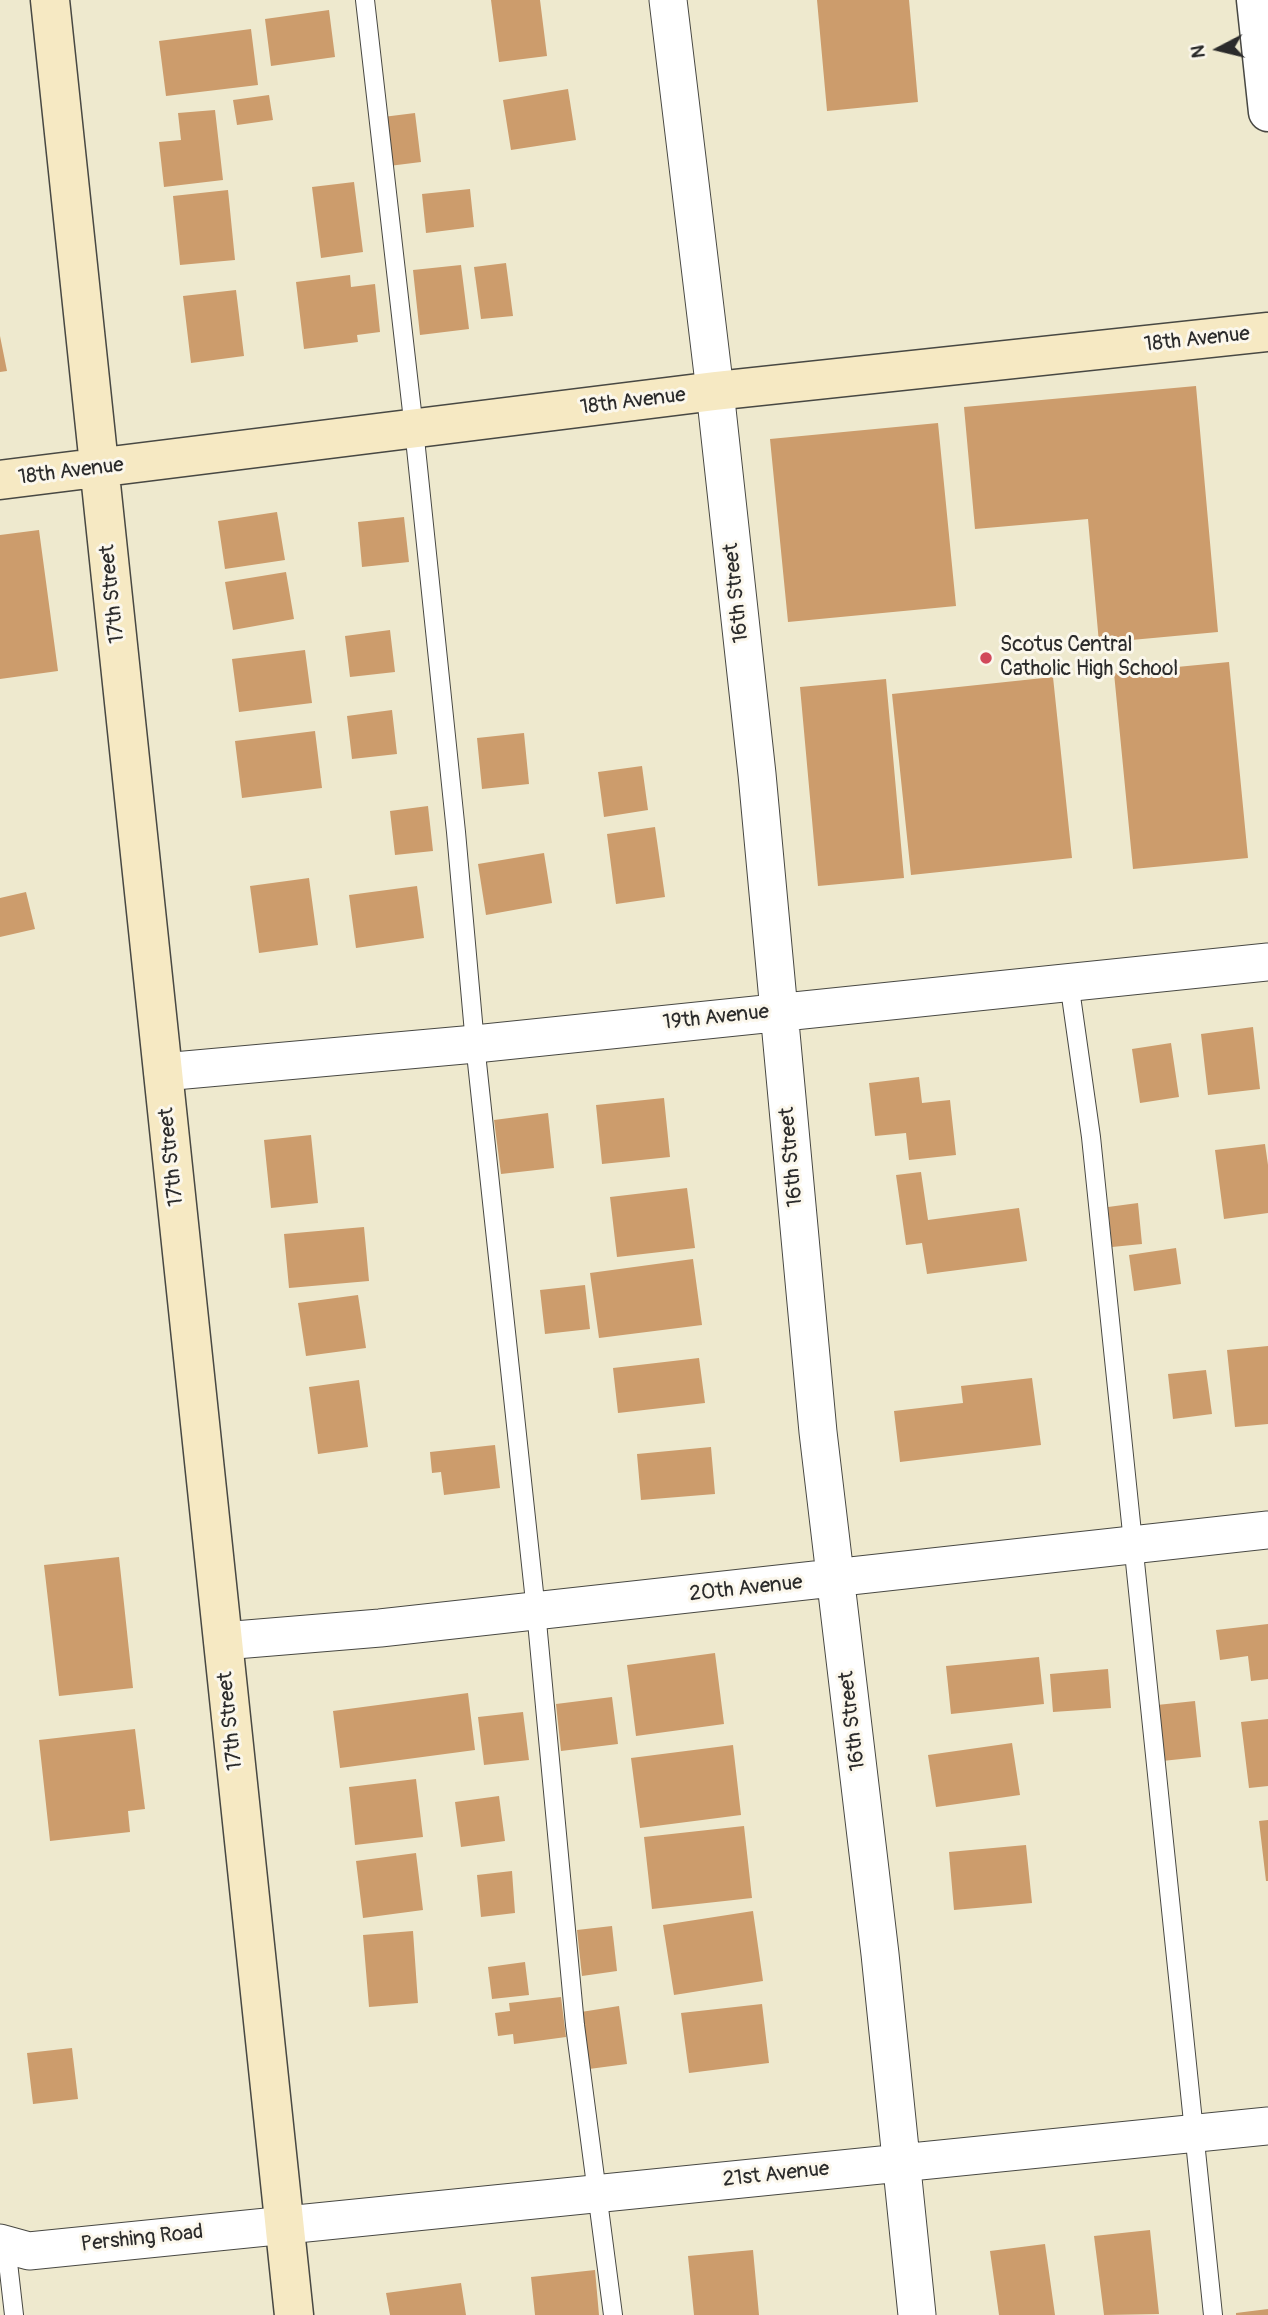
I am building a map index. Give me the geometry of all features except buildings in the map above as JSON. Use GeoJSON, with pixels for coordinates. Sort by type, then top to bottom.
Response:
{"type":"FeatureCollection","features":[{"type":"Feature","properties":{"kind":"main road","name":"17th Street"},"geometry":{"type":"LineString","coordinates":[[50,0],[294,2315]]}},
{"type":"Feature","properties":{"kind":"main road","name":"18th Avenue"},"geometry":{"type":"LineString","coordinates":[[0,480],[715,391],[1268,332]]}},
{"type":"Feature","properties":{"kind":"street","name":"16th Street"},"geometry":{"type":"LineString","coordinates":[[668,0],[757,774],[818,1432],[880,1954],[916,2315]]}},
{"type":"Feature","properties":{"kind":"street"},"geometry":{"type":"LineString","coordinates":[[1256,0],[1268,112]]}},
{"type":"Feature","properties":{"kind":"street","name":"19th Avenue"},"geometry":{"type":"LineString","coordinates":[[163,1072],[475,1044],[1268,962]]}},
{"type":"Feature","properties":{"kind":"street","name":"20th Avenue"},"geometry":{"type":"LineString","coordinates":[[223,1641],[380,1628],[1268,1530]]}},
{"type":"Feature","properties":{"kind":"street","name":"21st Avenue"},"geometry":{"type":"LineString","coordinates":[[284,2224],[1268,2126]]}},
{"type":"Feature","properties":{"kind":"street","name":"Pershing Road"},"geometry":{"type":"LineString","coordinates":[[3,2244],[29,2251],[284,2224]]}},
{"type":"Feature","properties":{"kind":"lane"},"geometry":{"type":"LineString","coordinates":[[365,0],[456,832],[475,1044],[536,1611],[575,2025],[613,2315]]}},
{"type":"Feature","properties":{"kind":"lane"},"geometry":{"type":"LineString","coordinates":[[1069,982],[1091,1137],[1213,2315]]}},
{"type":"Feature","properties":{"kind":"lane"},"geometry":{"type":"LineString","coordinates":[[3,2244],[14,2315]]}},
{"type":"Feature","properties":{"kind":"place","name":"Scotus Central Catholic High School"},"geometry":{"type":"Point","coordinates":[986,658]}}]}
